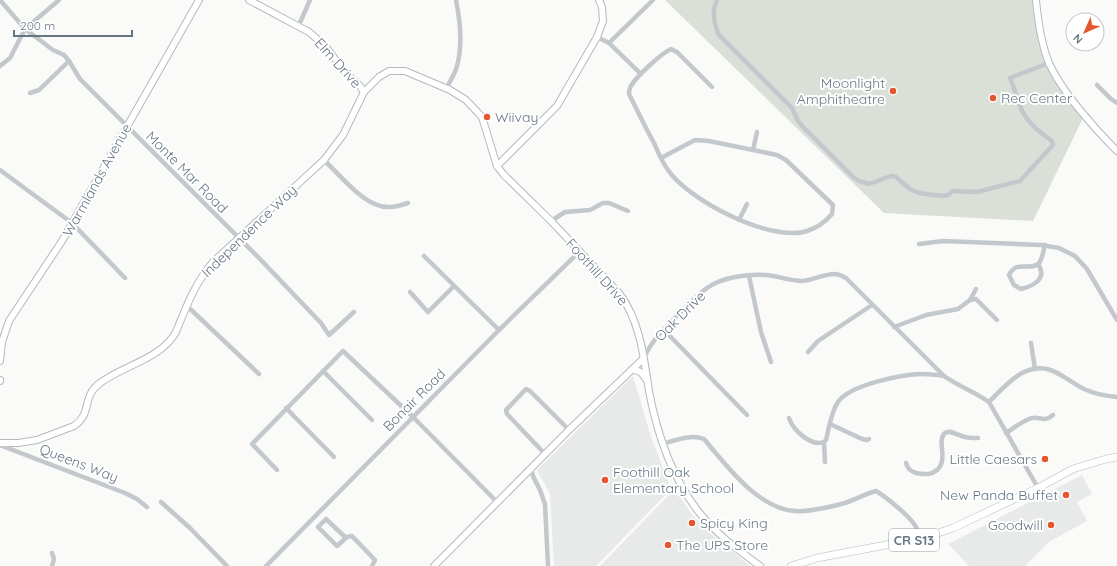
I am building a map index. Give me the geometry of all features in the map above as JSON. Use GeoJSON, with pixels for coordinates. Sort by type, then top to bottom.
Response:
{"type":"FeatureCollection","features":[{"type":"Feature","properties":{"kind":"main road","name":"CR S13"},"geometry":{"type":"LineString","coordinates":[[791,566],[817,558],[918,539],[953,528],[1038,488],[1073,469],[1117,457]]}},
{"type":"Feature","properties":{"kind":"street","name":"Monte Mar Road"},"geometry":{"type":"LineString","coordinates":[[0,0],[25,29],[53,50],[64,55],[80,79],[321,323],[329,335],[354,312]]}},
{"type":"Feature","properties":{"kind":"street"},"geometry":{"type":"LineString","coordinates":[[0,66],[10,58],[25,29],[59,0]]}},
{"type":"Feature","properties":{"kind":"street","name":"Warmlands Avenue"},"geometry":{"type":"LineString","coordinates":[[0,361],[3,332],[9,321],[62,241],[199,0]]}},
{"type":"Feature","properties":{"kind":"street","name":"Elm Drive"},"geometry":{"type":"LineString","coordinates":[[249,0],[299,26],[320,41],[345,72],[360,86],[364,92],[378,77],[389,71],[405,71],[446,88],[466,100],[482,117],[497,166]]}},
{"type":"Feature","properties":{"kind":"street"},"geometry":{"type":"LineString","coordinates":[[299,26],[310,0]]}},
{"type":"Feature","properties":{"kind":"street"},"geometry":{"type":"LineString","coordinates":[[446,88],[457,67],[460,52],[459,14],[456,0]]}},
{"type":"Feature","properties":{"kind":"street"},"geometry":{"type":"LineString","coordinates":[[497,166],[557,106],[597,37],[603,21],[602,7],[599,0]]}},
{"type":"Feature","properties":{"kind":"street"},"geometry":{"type":"LineString","coordinates":[[609,43],[654,0]]}},
{"type":"Feature","properties":{"kind":"street"},"geometry":{"type":"LineString","coordinates":[[717,0],[714,15],[715,25],[719,35],[774,92],[792,108],[798,121],[803,127],[852,176],[859,181],[869,184],[890,176],[896,177],[910,189],[919,193],[942,196],[948,195],[953,191],[977,192],[1020,181],[1053,145],[1052,141],[1033,126],[1024,115],[1010,78],[1049,63]]}},
{"type":"Feature","properties":{"kind":"street"},"geometry":{"type":"LineString","coordinates":[[1036,0],[1041,34],[1049,63],[1065,91],[1117,151]]}},
{"type":"Feature","properties":{"kind":"street"},"geometry":{"type":"LineString","coordinates":[[597,37],[609,43],[641,74]]}},
{"type":"Feature","properties":{"kind":"street"},"geometry":{"type":"LineString","coordinates":[[661,158],[695,140],[709,141],[777,155],[786,160],[833,205],[832,214],[826,220],[808,231],[785,233],[774,231],[739,220],[707,202],[680,184],[668,170],[661,158],[629,94],[630,88],[641,74],[671,49],[677,52],[712,87]]}},
{"type":"Feature","properties":{"kind":"street"},"geometry":{"type":"LineString","coordinates":[[30,92],[39,90],[69,61]]}},
{"type":"Feature","properties":{"kind":"street"},"geometry":{"type":"LineString","coordinates":[[1097,85],[1117,103]]}},
{"type":"Feature","properties":{"kind":"street","name":"Independence Way"},"geometry":{"type":"LineString","coordinates":[[0,444],[37,440],[74,426],[79,423],[87,410],[87,400],[91,390],[100,383],[161,349],[173,337],[196,284],[204,272],[324,160],[343,135],[364,92]]}},
{"type":"Feature","properties":{"kind":"street"},"geometry":{"type":"LineString","coordinates":[[753,150],[757,132]]}},
{"type":"Feature","properties":{"kind":"street"},"geometry":{"type":"LineString","coordinates":[[324,160],[364,199],[388,208],[408,203]]}},
{"type":"Feature","properties":{"kind":"street","name":"Foothill Drive"},"geometry":{"type":"LineString","coordinates":[[497,166],[619,293],[629,307],[639,338],[662,444],[669,464],[682,488],[699,512],[729,542],[760,566]]}},
{"type":"Feature","properties":{"kind":"street"},"geometry":{"type":"LineString","coordinates":[[0,170],[72,223],[126,278]]}},
{"type":"Feature","properties":{"kind":"street"},"geometry":{"type":"LineString","coordinates":[[551,222],[565,212],[590,210],[603,203],[609,203],[628,211]]}},
{"type":"Feature","properties":{"kind":"street"},"geometry":{"type":"LineString","coordinates":[[739,220],[747,204]]}},
{"type":"Feature","properties":{"kind":"street"},"geometry":{"type":"LineString","coordinates":[[919,244],[943,241],[1045,245],[1059,248],[1075,256],[1087,269],[1117,320]]}},
{"type":"Feature","properties":{"kind":"street"},"geometry":{"type":"LineString","coordinates":[[1038,264],[1041,269],[1041,273],[1036,283],[1031,287],[1021,289],[1014,285],[1009,275],[1010,272],[1018,266],[1035,266],[1038,264],[1045,245]]}},
{"type":"Feature","properties":{"kind":"street","name":"Bonair Road"},"geometry":{"type":"LineString","coordinates":[[266,566],[499,330],[579,252]]}},
{"type":"Feature","properties":{"kind":"street"},"geometry":{"type":"LineString","coordinates":[[424,256],[499,330]]}},
{"type":"Feature","properties":{"kind":"street","name":"Oak Drive"},"geometry":{"type":"LineString","coordinates":[[434,566],[569,430],[643,359],[647,349],[701,293],[723,280],[765,275],[802,281],[839,274],[846,278],[944,376],[955,384],[989,402]]}},
{"type":"Feature","properties":{"kind":"street"},"geometry":{"type":"LineString","coordinates":[[749,276],[761,332],[771,362]]}},
{"type":"Feature","properties":{"kind":"street"},"geometry":{"type":"LineString","coordinates":[[410,292],[428,312],[454,286]]}},
{"type":"Feature","properties":{"kind":"street"},"geometry":{"type":"LineString","coordinates":[[894,327],[926,315],[958,309],[970,300],[976,289]]}},
{"type":"Feature","properties":{"kind":"street"},"geometry":{"type":"LineString","coordinates":[[970,300],[976,299],[997,320]]}},
{"type":"Feature","properties":{"kind":"street"},"geometry":{"type":"LineString","coordinates":[[808,352],[818,342],[872,305]]}},
{"type":"Feature","properties":{"kind":"street"},"geometry":{"type":"LineString","coordinates":[[187,306],[259,374]]}},
{"type":"Feature","properties":{"kind":"street"},"geometry":{"type":"LineString","coordinates":[[664,330],[747,415]]}},
{"type":"Feature","properties":{"kind":"street"},"geometry":{"type":"LineString","coordinates":[[1031,343],[1035,369]]}},
{"type":"Feature","properties":{"kind":"street"},"geometry":{"type":"LineString","coordinates":[[277,470],[252,444],[343,351],[413,417],[497,502]]}},
{"type":"Feature","properties":{"kind":"street"},"geometry":{"type":"LineString","coordinates":[[1038,488],[989,402],[1017,376],[1025,371],[1035,369],[1051,370],[1063,375],[1095,394],[1117,397]]}},
{"type":"Feature","properties":{"kind":"street"},"geometry":{"type":"LineString","coordinates":[[632,370],[637,370],[642,373],[648,384]]}},
{"type":"Feature","properties":{"kind":"street"},"geometry":{"type":"LineString","coordinates":[[323,371],[372,420]]}},
{"type":"Feature","properties":{"kind":"street"},"geometry":{"type":"LineString","coordinates":[[825,462],[824,442],[826,440],[834,409],[838,401],[844,395],[886,379],[922,374],[944,376]]}},
{"type":"Feature","properties":{"kind":"street"},"geometry":{"type":"LineString","coordinates":[[545,454],[507,414],[506,410],[526,389],[530,391],[569,430]]}},
{"type":"Feature","properties":{"kind":"street"},"geometry":{"type":"LineString","coordinates":[[286,408],[334,457]]}},
{"type":"Feature","properties":{"kind":"street"},"geometry":{"type":"LineString","coordinates":[[1006,433],[1029,418],[1045,420],[1053,415]]}},
{"type":"Feature","properties":{"kind":"street"},"geometry":{"type":"LineString","coordinates":[[789,418],[791,426],[800,434],[819,444],[824,442]]}},
{"type":"Feature","properties":{"kind":"street"},"geometry":{"type":"LineString","coordinates":[[830,424],[862,439],[869,439]]}},
{"type":"Feature","properties":{"kind":"street"},"geometry":{"type":"LineString","coordinates":[[906,463],[908,469],[912,472],[928,474],[933,473],[942,465],[942,442],[943,435],[946,432],[966,437],[978,438]]}},
{"type":"Feature","properties":{"kind":"street"},"geometry":{"type":"LineString","coordinates":[[662,444],[685,437],[697,436],[704,439],[746,485],[764,500],[777,508],[796,512],[851,501],[876,491],[883,495],[911,519],[917,528],[918,539]]}},
{"type":"Feature","properties":{"kind":"street","name":"Queens Way"},"geometry":{"type":"LineString","coordinates":[[0,444],[125,493],[137,499],[147,507]]}},
{"type":"Feature","properties":{"kind":"street"},"geometry":{"type":"LineString","coordinates":[[531,468],[545,504],[548,566]]}},
{"type":"Feature","properties":{"kind":"street"},"geometry":{"type":"LineString","coordinates":[[161,502],[190,528],[227,566]]}},
{"type":"Feature","properties":{"kind":"street"},"geometry":{"type":"LineString","coordinates":[[346,538],[326,519],[318,527],[337,546],[346,538],[352,536],[375,560],[372,566]]}},
{"type":"Feature","properties":{"kind":"street"},"geometry":{"type":"LineString","coordinates":[[52,553],[54,559],[52,566]]}},
{"type":"Feature","properties":{"kind":"shaded area"},"geometry":{"type":"Polygon","coordinates":[[[665,0],[1036,0],[1049,63],[1085,114],[1033,221],[884,213],[665,0]]]}},
{"type":"Feature","properties":{"kind":"shaded area","name":"Foothill Oak Elementary School"},"geometry":{"type":"Polygon","coordinates":[[[633,376],[651,437],[671,489],[596,566],[554,566],[550,494],[537,470],[633,376]]]}},
{"type":"Feature","properties":{"kind":"shaded area"},"geometry":{"type":"Polygon","coordinates":[[[1082,475],[1092,494],[1077,502],[1087,521],[1049,542],[1025,566],[969,566],[948,544],[1082,475]]]}},
{"type":"Feature","properties":{"kind":"shaded area"},"geometry":{"type":"Polygon","coordinates":[[[675,489],[691,513],[700,523],[712,535],[750,566],[600,566],[675,489]]]}},
{"type":"Feature","properties":{"kind":"place","name":"Moonlight Amphitheatre"},"geometry":{"type":"Point","coordinates":[893,91]}},
{"type":"Feature","properties":{"kind":"place","name":"Rec Center"},"geometry":{"type":"Point","coordinates":[993,98]}},
{"type":"Feature","properties":{"kind":"place","name":"Wiivay"},"geometry":{"type":"Point","coordinates":[487,117]}},
{"type":"Feature","properties":{"kind":"place","name":"Little Caesars"},"geometry":{"type":"Point","coordinates":[1045,459]}},
{"type":"Feature","properties":{"kind":"place","name":"Foothill Oak Elementary School"},"geometry":{"type":"Point","coordinates":[605,480]}},
{"type":"Feature","properties":{"kind":"place","name":"New Panda Buffet"},"geometry":{"type":"Point","coordinates":[1066,495]}},
{"type":"Feature","properties":{"kind":"place","name":"Spicy King"},"geometry":{"type":"Point","coordinates":[692,523]}},
{"type":"Feature","properties":{"kind":"place","name":"Goodwill"},"geometry":{"type":"Point","coordinates":[1051,525]}},
{"type":"Feature","properties":{"kind":"place","name":"The UPS Store"},"geometry":{"type":"Point","coordinates":[668,545]}}]}
